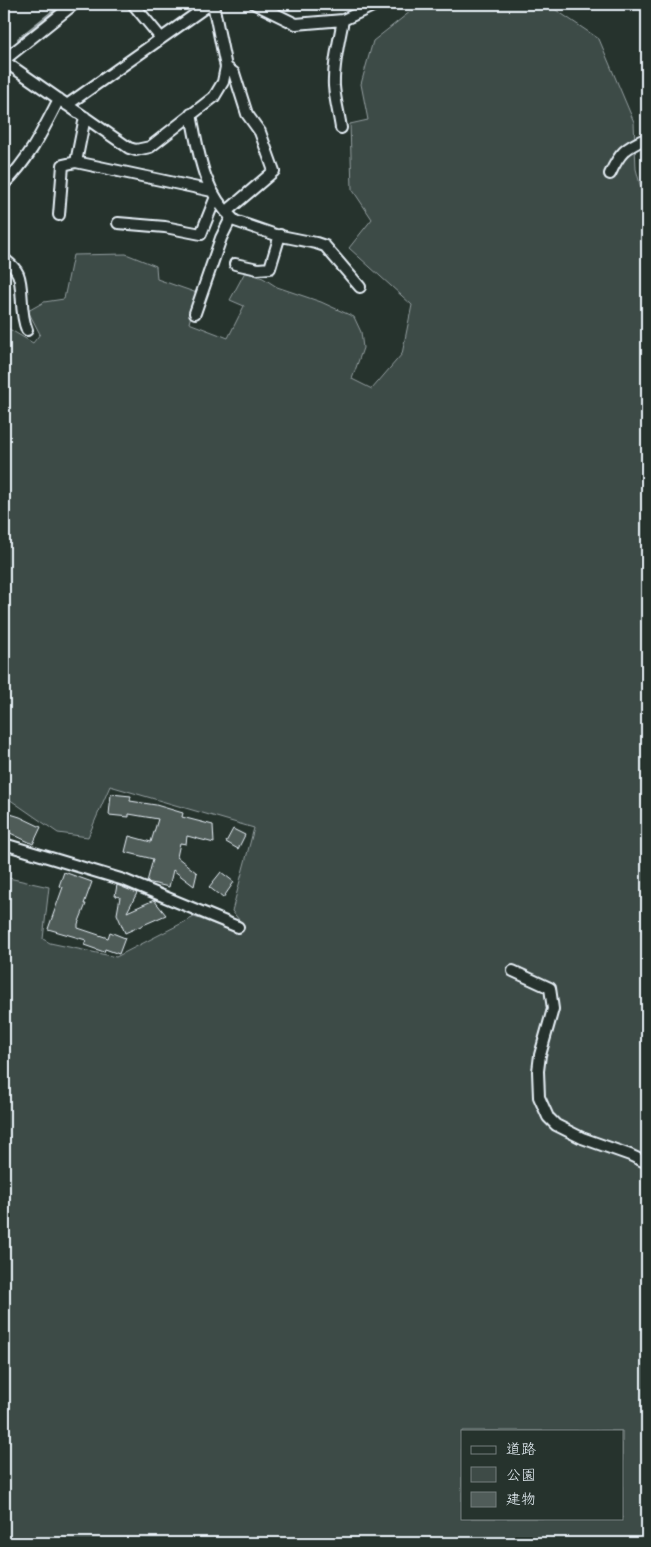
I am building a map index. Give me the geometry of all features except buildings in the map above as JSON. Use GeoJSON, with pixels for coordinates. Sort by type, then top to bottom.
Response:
{"type":"FeatureCollection","features":[{"type":"Feature","properties":{"kind":"street"},"geometry":{"type":"LineString","coordinates":[[4,184],[24,162],[63,102],[212,4],[226,67],[223,82],[214,96],[150,147],[136,150],[129,148],[85,117],[63,102],[4,61],[74,4]]}},
{"type":"Feature","properties":{"kind":"street"},"geometry":{"type":"LineString","coordinates":[[133,4],[161,38]]}},
{"type":"Feature","properties":{"kind":"street"},"geometry":{"type":"LineString","coordinates":[[255,4],[296,24],[343,20],[377,4]]}},
{"type":"Feature","properties":{"kind":"street"},"geometry":{"type":"LineString","coordinates":[[341,128],[334,87],[336,58],[343,20]]}},
{"type":"Feature","properties":{"kind":"street"},"geometry":{"type":"LineString","coordinates":[[195,314],[229,215],[274,171],[260,132],[247,114],[234,73],[226,67]]}},
{"type":"Feature","properties":{"kind":"street"},"geometry":{"type":"LineString","coordinates":[[191,114],[201,168],[214,195],[229,215],[235,221],[325,246],[360,287]]}},
{"type":"Feature","properties":{"kind":"street"},"geometry":{"type":"LineString","coordinates":[[76,162],[85,117]]}},
{"type":"Feature","properties":{"kind":"street"},"geometry":{"type":"LineString","coordinates":[[610,174],[616,161],[628,146],[647,138]]}},
{"type":"Feature","properties":{"kind":"street"},"geometry":{"type":"LineString","coordinates":[[59,215],[63,165],[76,162],[214,195]]}},
{"type":"Feature","properties":{"kind":"street"},"geometry":{"type":"LineString","coordinates":[[118,223],[165,227],[201,234],[214,195]]}},
{"type":"Feature","properties":{"kind":"street"},"geometry":{"type":"LineString","coordinates":[[236,264],[258,269],[270,268],[280,235]]}},
{"type":"Feature","properties":{"kind":"street"},"geometry":{"type":"LineString","coordinates":[[4,259],[19,274],[24,322],[27,330]]}},
{"type":"Feature","properties":{"kind":"street"},"geometry":{"type":"LineString","coordinates":[[4,844],[124,880],[238,927]]}},
{"type":"Feature","properties":{"kind":"street"},"geometry":{"type":"LineString","coordinates":[[513,971],[550,988],[553,1009],[540,1055],[538,1071],[539,1098],[548,1116],[556,1125],[582,1138],[647,1163]]}},
{"type":"Feature","properties":{"kind":"green space"},"geometry":{"type":"Polygon","coordinates":[[[420,4],[537,4],[553,8],[599,39],[634,122],[636,169],[647,211],[647,1543],[4,1543],[4,877],[49,887],[43,939],[50,943],[116,957],[194,917],[240,933],[243,925],[232,911],[254,828],[110,786],[88,837],[58,833],[9,799],[4,800],[4,326],[33,343],[40,334],[28,311],[44,302],[64,299],[73,255],[126,254],[156,266],[157,279],[197,293],[189,323],[228,338],[244,306],[230,300],[245,272],[263,278],[277,287],[321,302],[354,317],[361,332],[363,348],[352,379],[372,389],[402,354],[412,305],[349,248],[372,219],[352,189],[350,124],[368,120],[361,84],[373,41],[420,4]]]}},
{"type":"Feature","properties":{"kind":"waterway"},"geometry":{"type":"LineString","coordinates":[[19,39],[63,4]]}}]}
